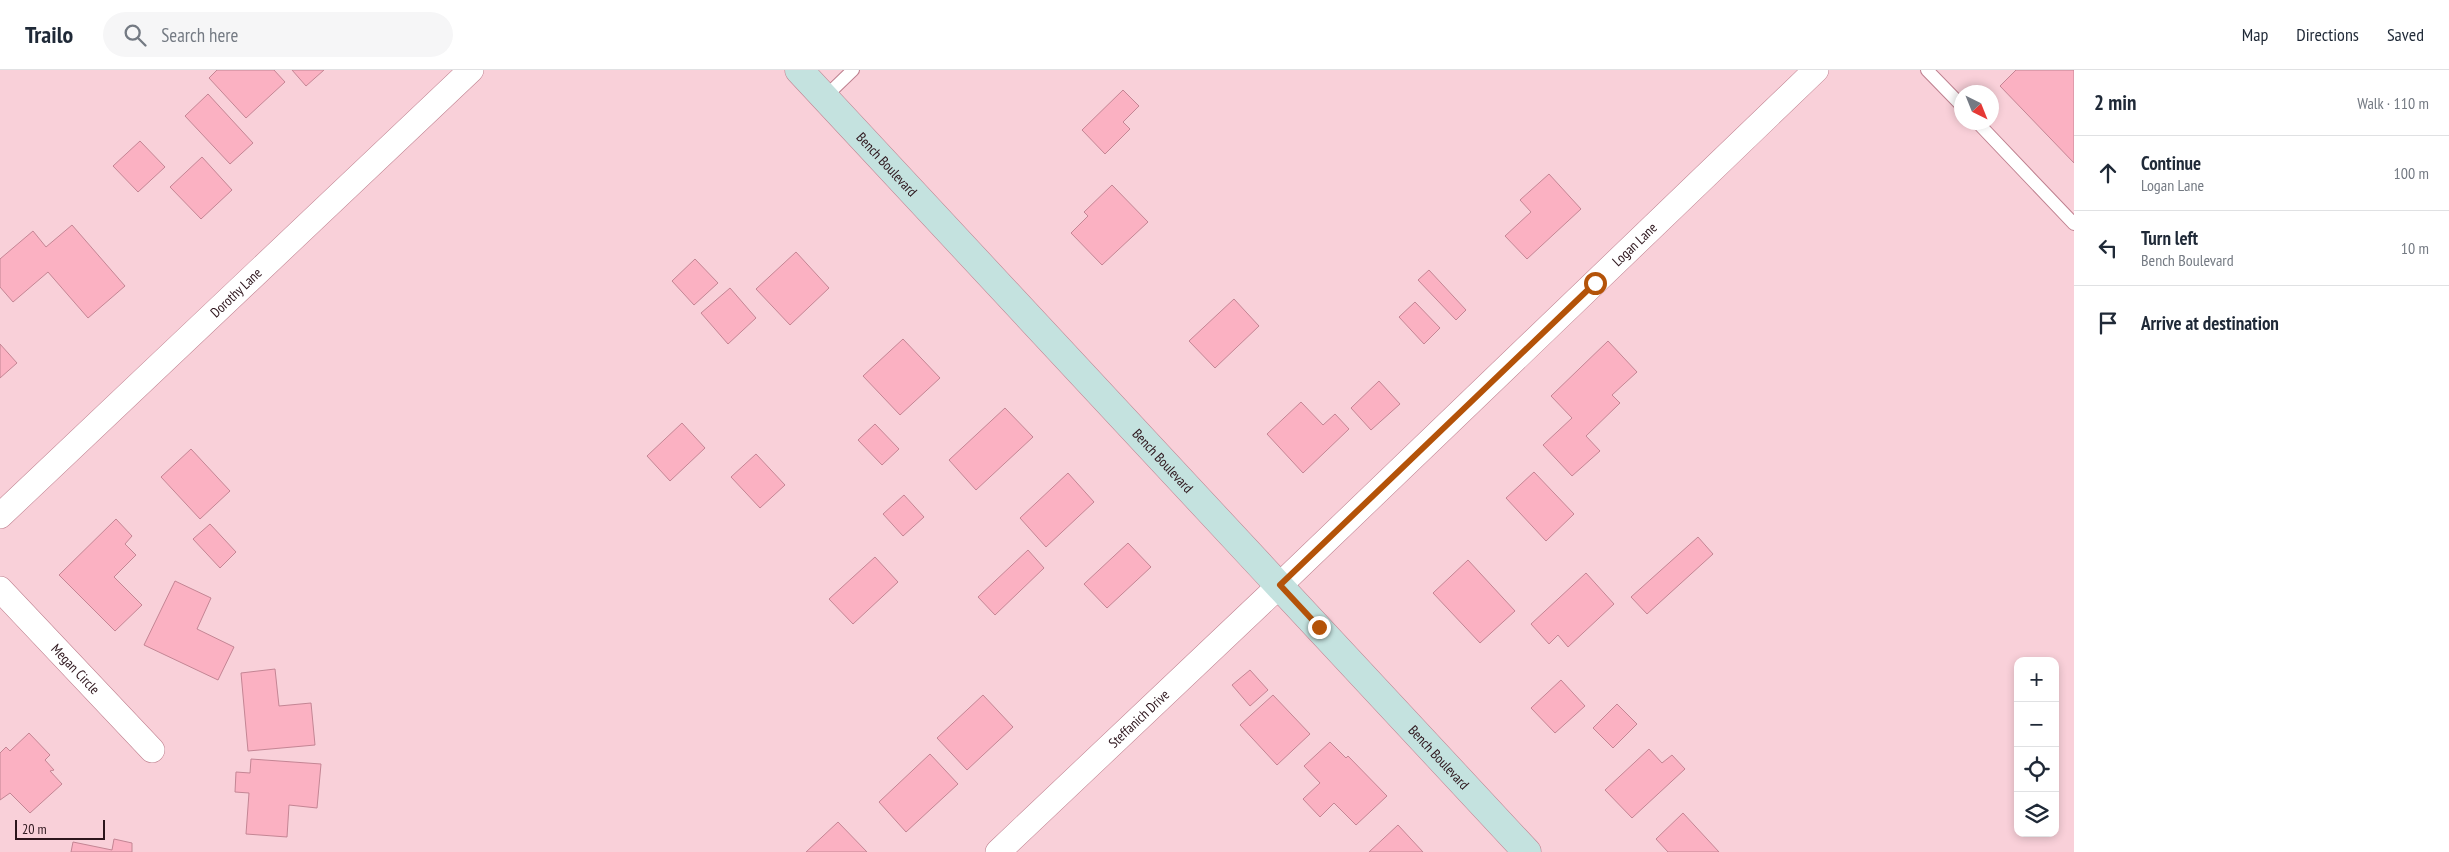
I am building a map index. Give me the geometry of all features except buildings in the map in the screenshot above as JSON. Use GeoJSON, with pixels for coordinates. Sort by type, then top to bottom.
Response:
{"type":"FeatureCollection","features":[{"type":"Feature","properties":{"kind":"main road","name":"Bench Boulevard"},"geometry":{"type":"LineString","coordinates":[[799,70],[1527,852]]}},
{"type":"Feature","properties":{"kind":"street","name":"Dorothy Lane"},"geometry":{"type":"LineString","coordinates":[[0,516],[471,70]]}},
{"type":"Feature","properties":{"kind":"street","name":"Logan Lane"},"geometry":{"type":"LineString","coordinates":[[1280,585],[1816,70]]}},
{"type":"Feature","properties":{"kind":"street","name":"Steffanich Drive"},"geometry":{"type":"LineString","coordinates":[[998,852],[1280,585]]}},
{"type":"Feature","properties":{"kind":"street","name":"Megan Circle"},"geometry":{"type":"LineString","coordinates":[[0,588],[152,750]]}},
{"type":"Feature","properties":{"kind":"lane"},"geometry":{"type":"LineString","coordinates":[[825,97],[854,70]]}},
{"type":"Feature","properties":{"kind":"lane"},"geometry":{"type":"LineString","coordinates":[[1927,70],[1954,98]]}},
{"type":"Feature","properties":{"kind":"lane"},"geometry":{"type":"LineString","coordinates":[[1985,130],[2074,224]]}},
{"type":"Feature","properties":{"kind":"route"},"geometry":{"type":"LineString","coordinates":[[1319,627],[1280,585],[1595,283]]}}]}
